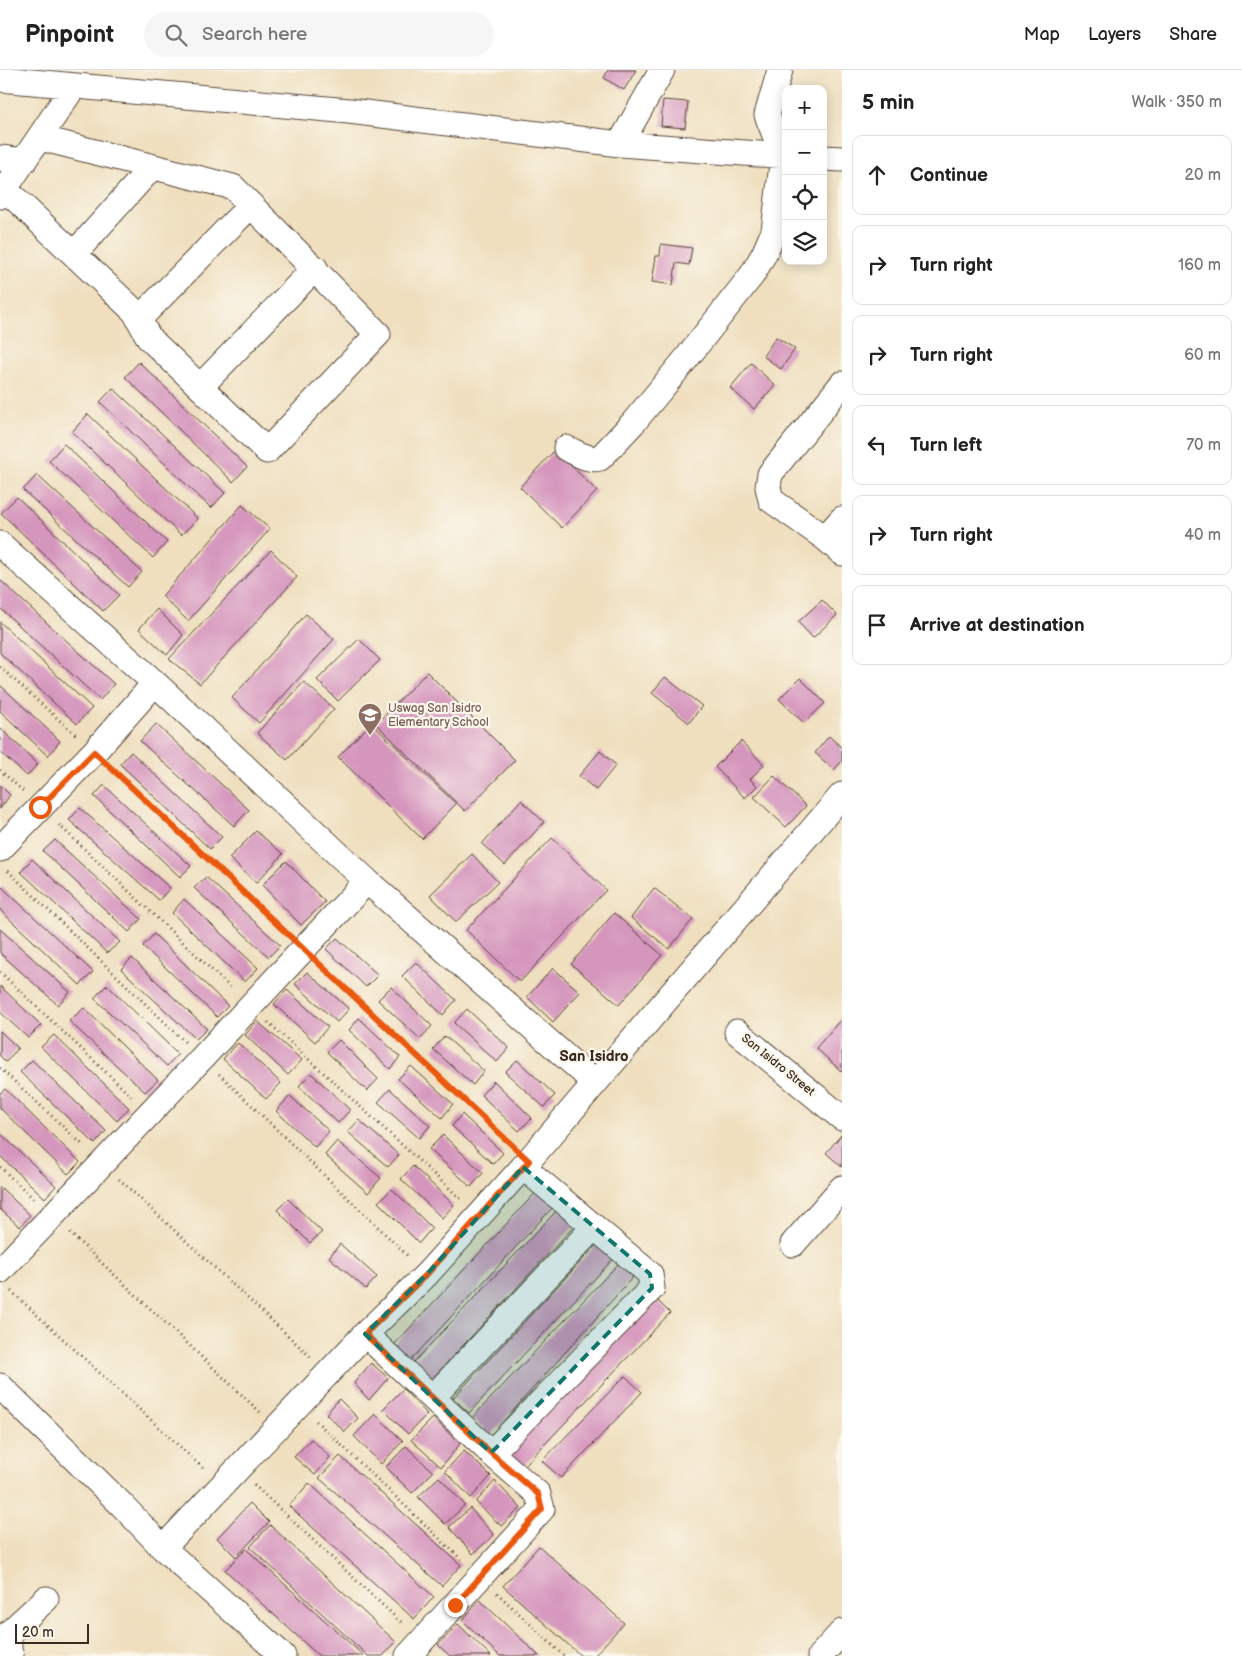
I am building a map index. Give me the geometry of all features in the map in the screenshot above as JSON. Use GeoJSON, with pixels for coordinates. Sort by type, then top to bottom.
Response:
{"type":"FeatureCollection","features":[{"type":"Feature","properties":{"kind":"street"},"geometry":{"type":"LineString","coordinates":[[620,144],[662,70]]}},
{"type":"Feature","properties":{"kind":"street"},"geometry":{"type":"LineString","coordinates":[[780,70],[767,115],[782,151]]}},
{"type":"Feature","properties":{"kind":"street"},"geometry":{"type":"LineString","coordinates":[[0,79],[349,111],[620,144],[782,156]]}},
{"type":"Feature","properties":{"kind":"street"},"geometry":{"type":"LineString","coordinates":[[40,138],[233,187],[378,334],[267,451],[149,338],[135,312],[74,254],[3,193],[74,86]]}},
{"type":"Feature","properties":{"kind":"street"},"geometry":{"type":"LineString","coordinates":[[0,158],[24,161]]}},
{"type":"Feature","properties":{"kind":"street"},"geometry":{"type":"LineString","coordinates":[[827,158],[842,159]]}},
{"type":"Feature","properties":{"kind":"street"},"geometry":{"type":"LineString","coordinates":[[74,254],[152,167]]}},
{"type":"Feature","properties":{"kind":"street"},"geometry":{"type":"LineString","coordinates":[[566,448],[589,458],[600,458],[686,359],[752,275],[774,231],[782,171]]}},
{"type":"Feature","properties":{"kind":"street"},"geometry":{"type":"LineString","coordinates":[[139,319],[251,205]]}},
{"type":"Feature","properties":{"kind":"street"},"geometry":{"type":"LineString","coordinates":[[200,387],[315,268]]}},
{"type":"Feature","properties":{"kind":"street"},"geometry":{"type":"LineString","coordinates":[[842,384],[770,474],[768,487],[771,500],[833,546],[842,519]]}},
{"type":"Feature","properties":{"kind":"street"},"geometry":{"type":"LineString","coordinates":[[0,544],[155,683],[367,881],[576,1066],[593,1084]]}},
{"type":"Feature","properties":{"kind":"street"},"geometry":{"type":"LineString","coordinates":[[0,849],[94,752],[155,683]]}},
{"type":"Feature","properties":{"kind":"street"},"geometry":{"type":"LineString","coordinates":[[163,1548],[365,1334],[427,1274],[526,1164],[842,795]]}},
{"type":"Feature","properties":{"kind":"street"},"geometry":{"type":"LineString","coordinates":[[4,1279],[52,1216],[367,881]]}},
{"type":"Feature","properties":{"kind":"street","name":"San Isidro Street"},"geometry":{"type":"LineString","coordinates":[[737,1032],[842,1118]]}},
{"type":"Feature","properties":{"kind":"street"},"geometry":{"type":"LineString","coordinates":[[491,1453],[652,1288],[650,1274],[594,1227],[526,1164]]}},
{"type":"Feature","properties":{"kind":"street"},"geometry":{"type":"LineString","coordinates":[[793,1244],[842,1188]]}},
{"type":"Feature","properties":{"kind":"street"},"geometry":{"type":"LineString","coordinates":[[433,1398],[594,1227]]}},
{"type":"Feature","properties":{"kind":"street"},"geometry":{"type":"LineString","coordinates":[[365,1334],[491,1453],[538,1494],[542,1509],[415,1649]]}},
{"type":"Feature","properties":{"kind":"street"},"geometry":{"type":"LineString","coordinates":[[0,1386],[122,1505],[163,1548],[283,1656]]}},
{"type":"Feature","properties":{"kind":"street"},"geometry":{"type":"LineString","coordinates":[[11,1656],[9,1651],[9,1633],[46,1599]]}},
{"type":"Feature","properties":{"kind":"street"},"geometry":{"type":"LineString","coordinates":[[820,1656],[842,1632]]}},
{"type":"Feature","properties":{"kind":"path"},"geometry":{"type":"LineString","coordinates":[[0,667],[94,752],[304,950],[526,1164]]}},
{"type":"Feature","properties":{"kind":"path"},"geometry":{"type":"LineString","coordinates":[[0,972],[149,1113]]}},
{"type":"Feature","properties":{"kind":"path"},"geometry":{"type":"LineString","coordinates":[[0,1068],[329,1374]]}},
{"type":"Feature","properties":{"kind":"path"},"geometry":{"type":"LineString","coordinates":[[0,1167],[276,1428]]}},
{"type":"Feature","properties":{"kind":"path"},"geometry":{"type":"LineString","coordinates":[[4,1279],[229,1477],[415,1649]]}},
{"type":"Feature","properties":{"kind":"path"},"geometry":{"type":"LineString","coordinates":[[299,1405],[564,1656]]}},
{"type":"Feature","properties":{"kind":"highlighted area"},"geometry":{"type":"Polygon","coordinates":[[[523,1167],[650,1274],[652,1288],[491,1453],[365,1334],[427,1274],[523,1167]]]}},
{"type":"Feature","properties":{"kind":"building"},"geometry":{"type":"Polygon","coordinates":[[[608,70],[636,70],[624,90],[604,78],[608,70]]]}},
{"type":"Feature","properties":{"kind":"building"},"geometry":{"type":"Polygon","coordinates":[[[663,100],[688,102],[685,128],[661,126],[663,100]]]}},
{"type":"Feature","properties":{"kind":"building"},"geometry":{"type":"Polygon","coordinates":[[[661,244],[692,248],[689,265],[676,263],[673,285],[652,282],[656,256],[660,256],[661,244]]]}},
{"type":"Feature","properties":{"kind":"building"},"geometry":{"type":"Polygon","coordinates":[[[776,337],[795,349],[781,369],[763,356],[776,337]]]}},
{"type":"Feature","properties":{"kind":"building"},"geometry":{"type":"Polygon","coordinates":[[[139,362],[247,467],[233,482],[125,377],[139,362]]]}},
{"type":"Feature","properties":{"kind":"building"},"geometry":{"type":"Polygon","coordinates":[[[751,363],[775,385],[754,409],[730,388],[751,363]]]}},
{"type":"Feature","properties":{"kind":"building"},"geometry":{"type":"Polygon","coordinates":[[[113,388],[225,493],[211,508],[100,402],[113,388]]]}},
{"type":"Feature","properties":{"kind":"building"},"geometry":{"type":"Polygon","coordinates":[[[88,414],[198,519],[181,535],[72,432],[88,414]]]}},
{"type":"Feature","properties":{"kind":"building"},"geometry":{"type":"Polygon","coordinates":[[[64,444],[167,542],[153,558],[49,461],[64,444]]]}},
{"type":"Feature","properties":{"kind":"building"},"geometry":{"type":"Polygon","coordinates":[[[555,450],[597,491],[562,528],[520,487],[555,450]]]}},
{"type":"Feature","properties":{"kind":"building"},"geometry":{"type":"Polygon","coordinates":[[[37,475],[142,572],[128,587],[23,490],[37,475]]]}},
{"type":"Feature","properties":{"kind":"building"},"geometry":{"type":"Polygon","coordinates":[[[17,497],[119,595],[103,611],[1,513],[17,497]]]}},
{"type":"Feature","properties":{"kind":"building"},"geometry":{"type":"Polygon","coordinates":[[[242,505],[270,529],[188,621],[162,596],[242,505]]]}},
{"type":"Feature","properties":{"kind":"building"},"geometry":{"type":"Polygon","coordinates":[[[271,550],[297,577],[200,684],[169,659],[271,550]]]}},
{"type":"Feature","properties":{"kind":"building"},"geometry":{"type":"Polygon","coordinates":[[[0,580],[114,684],[100,700],[0,608],[0,580]]]}},
{"type":"Feature","properties":{"kind":"building"},"geometry":{"type":"Polygon","coordinates":[[[822,600],[837,615],[813,638],[798,622],[822,600]]]}},
{"type":"Feature","properties":{"kind":"building"},"geometry":{"type":"Polygon","coordinates":[[[157,609],[183,635],[167,655],[139,629],[157,609]]]}},
{"type":"Feature","properties":{"kind":"building"},"geometry":{"type":"Polygon","coordinates":[[[306,614],[334,639],[259,723],[232,698],[306,614]]]}},
{"type":"Feature","properties":{"kind":"building"},"geometry":{"type":"Polygon","coordinates":[[[0,622],[92,708],[77,724],[0,653],[0,622]]]}},
{"type":"Feature","properties":{"kind":"building"},"geometry":{"type":"Polygon","coordinates":[[[359,639],[380,660],[338,701],[317,680],[359,639]]]}},
{"type":"Feature","properties":{"kind":"building"},"geometry":{"type":"Polygon","coordinates":[[[427,672],[515,760],[465,811],[376,724],[427,672]]]}},
{"type":"Feature","properties":{"kind":"building"},"geometry":{"type":"Polygon","coordinates":[[[665,677],[702,706],[689,723],[652,693],[665,677]]]}},
{"type":"Feature","properties":{"kind":"building"},"geometry":{"type":"Polygon","coordinates":[[[800,678],[825,703],[804,723],[779,699],[800,678]]]}},
{"type":"Feature","properties":{"kind":"building"},"geometry":{"type":"Polygon","coordinates":[[[304,682],[334,709],[287,760],[257,733],[304,682]]]}},
{"type":"Feature","properties":{"kind":"building"},"geometry":{"type":"Polygon","coordinates":[[[0,685],[60,741],[48,756],[0,711],[0,685]]]}},
{"type":"Feature","properties":{"kind":"building"},"geometry":{"type":"Polygon","coordinates":[[[371,723],[456,804],[422,839],[338,757],[371,723]]]}},
{"type":"Feature","properties":{"kind":"building"},"geometry":{"type":"Polygon","coordinates":[[[156,724],[249,810],[234,826],[140,741],[156,724]]]}},
{"type":"Feature","properties":{"kind":"building"},"geometry":{"type":"Polygon","coordinates":[[[0,728],[38,764],[27,776],[0,752],[0,728]]]}},
{"type":"Feature","properties":{"kind":"building"},"geometry":{"type":"Polygon","coordinates":[[[829,736],[842,748],[842,761],[834,770],[815,753],[829,736]]]}},
{"type":"Feature","properties":{"kind":"building"},"geometry":{"type":"Polygon","coordinates":[[[741,741],[764,765],[750,779],[757,786],[745,798],[715,767],[741,741]]]}},
{"type":"Feature","properties":{"kind":"building"},"geometry":{"type":"Polygon","coordinates":[[[600,751],[616,765],[596,790],[579,776],[600,751]]]}},
{"type":"Feature","properties":{"kind":"building"},"geometry":{"type":"Polygon","coordinates":[[[131,752],[222,837],[210,849],[120,764],[131,752]]]}},
{"type":"Feature","properties":{"kind":"building"},"geometry":{"type":"Polygon","coordinates":[[[774,776],[806,806],[786,827],[754,797],[774,776]]]}},
{"type":"Feature","properties":{"kind":"building"},"geometry":{"type":"Polygon","coordinates":[[[0,785],[10,795],[0,809],[0,785]]]}},
{"type":"Feature","properties":{"kind":"building"},"geometry":{"type":"Polygon","coordinates":[[[104,785],[191,866],[180,877],[94,796],[104,785]]]}},
{"type":"Feature","properties":{"kind":"building"},"geometry":{"type":"Polygon","coordinates":[[[521,800],[544,822],[505,865],[482,844],[521,800]]]}},
{"type":"Feature","properties":{"kind":"building"},"geometry":{"type":"Polygon","coordinates":[[[80,808],[170,888],[159,900],[69,820],[80,808]]]}},
{"type":"Feature","properties":{"kind":"building"},"geometry":{"type":"Polygon","coordinates":[[[256,831],[283,854],[256,883],[229,858],[256,831]]]}},
{"type":"Feature","properties":{"kind":"building"},"geometry":{"type":"Polygon","coordinates":[[[552,838],[606,890],[520,982],[466,930],[552,838]]]}},
{"type":"Feature","properties":{"kind":"building"},"geometry":{"type":"Polygon","coordinates":[[[55,840],[141,919],[129,932],[43,851],[55,840]]]}},
{"type":"Feature","properties":{"kind":"building"},"geometry":{"type":"Polygon","coordinates":[[[472,854],[498,882],[456,922],[430,895],[472,854]]]}},
{"type":"Feature","properties":{"kind":"building"},"geometry":{"type":"Polygon","coordinates":[[[32,859],[120,942],[107,953],[21,872],[32,859]]]}},
{"type":"Feature","properties":{"kind":"building"},"geometry":{"type":"Polygon","coordinates":[[[286,861],[325,902],[301,925],[262,885],[286,861]]]}},
{"type":"Feature","properties":{"kind":"building"},"geometry":{"type":"Polygon","coordinates":[[[206,877],[280,945],[269,957],[194,888],[206,877]]]}},
{"type":"Feature","properties":{"kind":"building"},"geometry":{"type":"Polygon","coordinates":[[[2,887],[93,972],[80,985],[0,910],[0,889],[2,887]]]}},
{"type":"Feature","properties":{"kind":"building"},"geometry":{"type":"Polygon","coordinates":[[[654,888],[693,919],[669,949],[631,918],[654,888]]]}},
{"type":"Feature","properties":{"kind":"building"},"geometry":{"type":"Polygon","coordinates":[[[184,899],[258,968],[245,982],[172,913],[184,899]]]}},
{"type":"Feature","properties":{"kind":"building"},"geometry":{"type":"Polygon","coordinates":[[[614,913],[662,955],[619,1005],[571,964],[614,913]]]}},
{"type":"Feature","properties":{"kind":"building"},"geometry":{"type":"Polygon","coordinates":[[[0,929],[70,992],[58,1005],[0,953],[0,929]]]}},
{"type":"Feature","properties":{"kind":"building"},"geometry":{"type":"Polygon","coordinates":[[[154,934],[228,1006],[217,1017],[143,946],[154,934]]]}},
{"type":"Feature","properties":{"kind":"building"},"geometry":{"type":"Polygon","coordinates":[[[337,938],[378,975],[366,987],[326,949],[337,938]]]}},
{"type":"Feature","properties":{"kind":"building"},"geometry":{"type":"Polygon","coordinates":[[[132,958],[207,1029],[196,1039],[121,969],[132,958]]]}},
{"type":"Feature","properties":{"kind":"building"},"geometry":{"type":"Polygon","coordinates":[[[416,962],[456,1000],[443,1015],[402,976],[416,962]]]}},
{"type":"Feature","properties":{"kind":"building"},"geometry":{"type":"Polygon","coordinates":[[[553,968],[580,992],[553,1022],[527,997],[553,968]]]}},
{"type":"Feature","properties":{"kind":"building"},"geometry":{"type":"Polygon","coordinates":[[[307,972],[349,1009],[337,1022],[295,984],[307,972]]]}},
{"type":"Feature","properties":{"kind":"building"},"geometry":{"type":"Polygon","coordinates":[[[107,985],[178,1054],[167,1066],[94,998],[107,985]]]}},
{"type":"Feature","properties":{"kind":"building"},"geometry":{"type":"Polygon","coordinates":[[[0,986],[41,1025],[28,1038],[0,1012],[0,986]]]}},
{"type":"Feature","properties":{"kind":"building"},"geometry":{"type":"Polygon","coordinates":[[[391,987],[432,1026],[420,1039],[378,1000],[391,987]]]}},
{"type":"Feature","properties":{"kind":"building"},"geometry":{"type":"Polygon","coordinates":[[[287,990],[328,1027],[315,1042],[274,1004],[287,990]]]}},
{"type":"Feature","properties":{"kind":"building"},"geometry":{"type":"Polygon","coordinates":[[[84,1008],[158,1080],[145,1092],[69,1021],[84,1008]]]}},
{"type":"Feature","properties":{"kind":"building"},"geometry":{"type":"Polygon","coordinates":[[[467,1009],[509,1048],[497,1062],[454,1023],[467,1009]]]}},
{"type":"Feature","properties":{"kind":"building"},"geometry":{"type":"Polygon","coordinates":[[[359,1018],[400,1057],[390,1069],[349,1030],[359,1018]]]}},
{"type":"Feature","properties":{"kind":"building"},"geometry":{"type":"Polygon","coordinates":[[[842,1018],[842,1072],[816,1048],[842,1018]]]}},
{"type":"Feature","properties":{"kind":"building"},"geometry":{"type":"Polygon","coordinates":[[[257,1021],[302,1060],[288,1075],[245,1035],[257,1021]]]}},
{"type":"Feature","properties":{"kind":"building"},"geometry":{"type":"Polygon","coordinates":[[[0,1031],[18,1048],[6,1062],[0,1056],[0,1031]]]}},
{"type":"Feature","properties":{"kind":"building"},"geometry":{"type":"Polygon","coordinates":[[[54,1035],[129,1108],[117,1121],[41,1047],[54,1035]]]}},
{"type":"Feature","properties":{"kind":"building"},"geometry":{"type":"Polygon","coordinates":[[[445,1036],[484,1071],[473,1085],[433,1049],[445,1036]]]}},
{"type":"Feature","properties":{"kind":"building"},"geometry":{"type":"Polygon","coordinates":[[[339,1040],[378,1079],[367,1091],[327,1052],[339,1040]]]}},
{"type":"Feature","properties":{"kind":"building"},"geometry":{"type":"Polygon","coordinates":[[[238,1043],[281,1083],[266,1099],[223,1059],[238,1043]]]}},
{"type":"Feature","properties":{"kind":"building"},"geometry":{"type":"Polygon","coordinates":[[[32,1060],[106,1131],[95,1144],[20,1072],[32,1060]]]}},
{"type":"Feature","properties":{"kind":"building"},"geometry":{"type":"Polygon","coordinates":[[[517,1060],[555,1095],[544,1107],[505,1072],[517,1060]]]}},
{"type":"Feature","properties":{"kind":"building"},"geometry":{"type":"Polygon","coordinates":[[[411,1066],[453,1104],[442,1118],[398,1079],[411,1066]]]}},
{"type":"Feature","properties":{"kind":"building"},"geometry":{"type":"Polygon","coordinates":[[[311,1073],[350,1110],[338,1123],[299,1086],[311,1073]]]}},
{"type":"Feature","properties":{"kind":"building"},"geometry":{"type":"Polygon","coordinates":[[[494,1081],[532,1118],[519,1131],[481,1095],[494,1081]]]}},
{"type":"Feature","properties":{"kind":"building"},"geometry":{"type":"Polygon","coordinates":[[[5,1089],[80,1162],[68,1174],[0,1108],[0,1093],[5,1089]]]}},
{"type":"Feature","properties":{"kind":"building"},"geometry":{"type":"Polygon","coordinates":[[[390,1089],[430,1126],[419,1138],[378,1102],[390,1089]]]}},
{"type":"Feature","properties":{"kind":"building"},"geometry":{"type":"Polygon","coordinates":[[[290,1096],[329,1131],[315,1147],[276,1111],[290,1096]]]}},
{"type":"Feature","properties":{"kind":"building"},"geometry":{"type":"Polygon","coordinates":[[[462,1114],[503,1153],[493,1164],[452,1126],[462,1114]]]}},
{"type":"Feature","properties":{"kind":"building"},"geometry":{"type":"Polygon","coordinates":[[[359,1120],[399,1155],[388,1167],[348,1132],[359,1120]]]}},
{"type":"Feature","properties":{"kind":"building"},"geometry":{"type":"Polygon","coordinates":[[[0,1133],[56,1186],[45,1198],[0,1156],[0,1133]]]}},
{"type":"Feature","properties":{"kind":"building"},"geometry":{"type":"Polygon","coordinates":[[[842,1134],[842,1167],[826,1153],[842,1134]]]}},
{"type":"Feature","properties":{"kind":"building"},"geometry":{"type":"Polygon","coordinates":[[[443,1135],[483,1173],[471,1187],[429,1149],[443,1135]]]}},
{"type":"Feature","properties":{"kind":"building"},"geometry":{"type":"Polygon","coordinates":[[[337,1141],[381,1178],[368,1193],[325,1155],[337,1141]]]}},
{"type":"Feature","properties":{"kind":"building"},"geometry":{"type":"Polygon","coordinates":[[[413,1166],[454,1205],[442,1218],[401,1179],[413,1166]]]}},
{"type":"Feature","properties":{"kind":"building"},"geometry":{"type":"Polygon","coordinates":[[[0,1187],[30,1215],[20,1227],[0,1209],[0,1187]]]}},
{"type":"Feature","properties":{"kind":"building"},"geometry":{"type":"Polygon","coordinates":[[[392,1189],[432,1228],[419,1243],[378,1202],[392,1189]]]}},
{"type":"Feature","properties":{"kind":"building"},"geometry":{"type":"Polygon","coordinates":[[[539,1189],[556,1204],[410,1361],[393,1346],[539,1189]]]}},
{"type":"Feature","properties":{"kind":"building"},"geometry":{"type":"Polygon","coordinates":[[[288,1199],[322,1232],[310,1243],[277,1210],[288,1199]]]}},
{"type":"Feature","properties":{"kind":"building"},"geometry":{"type":"Polygon","coordinates":[[[559,1208],[576,1224],[431,1380],[413,1363],[559,1208]]]}},
{"type":"Feature","properties":{"kind":"building"},"geometry":{"type":"Polygon","coordinates":[[[600,1241],[616,1256],[469,1413],[453,1398],[600,1241]]]}},
{"type":"Feature","properties":{"kind":"building"},"geometry":{"type":"Polygon","coordinates":[[[340,1244],[377,1277],[366,1289],[329,1257],[340,1244]]]}},
{"type":"Feature","properties":{"kind":"building"},"geometry":{"type":"Polygon","coordinates":[[[620,1262],[633,1277],[491,1435],[472,1418],[620,1262]]]}},
{"type":"Feature","properties":{"kind":"building"},"geometry":{"type":"Polygon","coordinates":[[[655,1298],[670,1313],[522,1468],[506,1453],[655,1298]]]}},
{"type":"Feature","properties":{"kind":"building"},"geometry":{"type":"Polygon","coordinates":[[[371,1363],[388,1378],[369,1400],[354,1383],[371,1363]]]}},
{"type":"Feature","properties":{"kind":"building"},"geometry":{"type":"Polygon","coordinates":[[[625,1376],[642,1392],[561,1478],[542,1461],[625,1376]]]}},
{"type":"Feature","properties":{"kind":"building"},"geometry":{"type":"Polygon","coordinates":[[[403,1389],[427,1414],[408,1434],[383,1409],[403,1389]]]}},
{"type":"Feature","properties":{"kind":"building"},"geometry":{"type":"Polygon","coordinates":[[[339,1399],[358,1418],[345,1432],[326,1414],[339,1399]]]}},
{"type":"Feature","properties":{"kind":"building"},"geometry":{"type":"Polygon","coordinates":[[[375,1414],[403,1441],[381,1464],[354,1436],[375,1414]]]}},
{"type":"Feature","properties":{"kind":"building"},"geometry":{"type":"Polygon","coordinates":[[[433,1418],[460,1444],[441,1467],[411,1440],[433,1418]]]}},
{"type":"Feature","properties":{"kind":"building"},"geometry":{"type":"Polygon","coordinates":[[[311,1439],[330,1457],[315,1475],[294,1457],[311,1439]]]}},
{"type":"Feature","properties":{"kind":"building"},"geometry":{"type":"Polygon","coordinates":[[[406,1446],[433,1472],[412,1493],[386,1467],[406,1446]]]}},
{"type":"Feature","properties":{"kind":"building"},"geometry":{"type":"Polygon","coordinates":[[[464,1451],[491,1476],[471,1498],[445,1471],[464,1451]]]}},
{"type":"Feature","properties":{"kind":"building"},"geometry":{"type":"Polygon","coordinates":[[[340,1456],[461,1565],[442,1586],[319,1478],[340,1456]]]}},
{"type":"Feature","properties":{"kind":"building"},"geometry":{"type":"Polygon","coordinates":[[[439,1477],[465,1505],[445,1524],[418,1497],[439,1477]]]}},
{"type":"Feature","properties":{"kind":"building"},"geometry":{"type":"Polygon","coordinates":[[[495,1481],[521,1508],[501,1526],[476,1502],[495,1481]]]}},
{"type":"Feature","properties":{"kind":"building"},"geometry":{"type":"Polygon","coordinates":[[[309,1483],[434,1597],[414,1619],[289,1506],[309,1483]]]}},
{"type":"Feature","properties":{"kind":"building"},"geometry":{"type":"Polygon","coordinates":[[[250,1503],[269,1522],[236,1557],[217,1538],[250,1503]]]}},
{"type":"Feature","properties":{"kind":"building"},"geometry":{"type":"Polygon","coordinates":[[[470,1508],[494,1535],[473,1554],[449,1527],[470,1508]]]}},
{"type":"Feature","properties":{"kind":"building"},"geometry":{"type":"Polygon","coordinates":[[[270,1525],[396,1642],[383,1656],[368,1656],[250,1547],[270,1525]]]}},
{"type":"Feature","properties":{"kind":"building"},"geometry":{"type":"Polygon","coordinates":[[[539,1546],[624,1623],[594,1656],[581,1656],[503,1586],[539,1546]]]}},
{"type":"Feature","properties":{"kind":"building"},"geometry":{"type":"Polygon","coordinates":[[[246,1549],[364,1656],[319,1656],[225,1570],[246,1549]]]}},
{"type":"Feature","properties":{"kind":"building"},"geometry":{"type":"Polygon","coordinates":[[[480,1600],[539,1656],[500,1656],[462,1620],[480,1600]]]}},
{"type":"Feature","properties":{"kind":"building"},"geometry":{"type":"Polygon","coordinates":[[[458,1624],[491,1656],[450,1656],[438,1645],[458,1624]]]}},
{"type":"Feature","properties":{"kind":"place","name":"Uswag San Isidro Elementary School"},"geometry":{"type":"Point","coordinates":[370,736]}},
{"type":"Feature","properties":{"kind":"district","name":"San Isidro"},"geometry":{"type":"Point","coordinates":[594,1056]}},
{"type":"Feature","properties":{"kind":"route"},"geometry":{"type":"LineString","coordinates":[[40,807],[94,752],[529,1161],[427,1274],[365,1334],[491,1453],[538,1494],[542,1509],[455,1605]]}}]}
